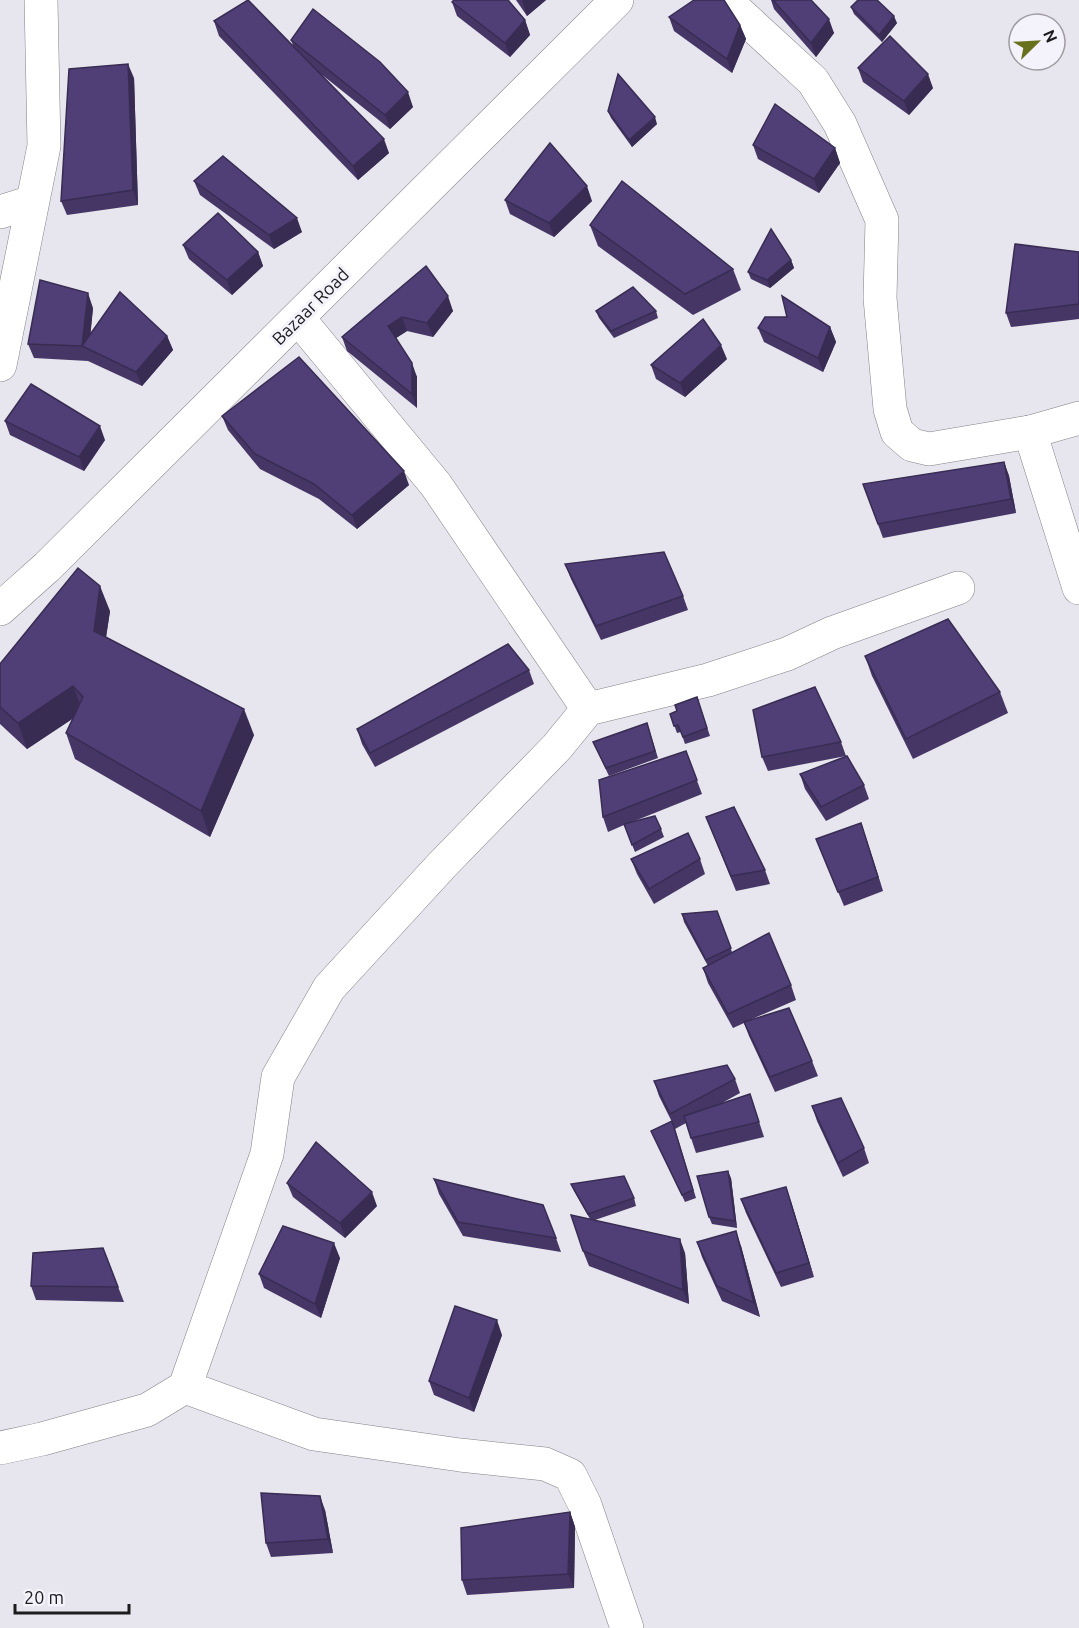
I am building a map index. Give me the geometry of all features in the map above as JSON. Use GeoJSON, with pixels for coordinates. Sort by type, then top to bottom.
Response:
{"type":"FeatureCollection","features":[{"type":"Feature","properties":{"kind":"street"},"geometry":{"type":"LineString","coordinates":[[0,365],[44,146],[41,0]]}},
{"type":"Feature","properties":{"kind":"street","name":"Bazaar Road"},"geometry":{"type":"LineString","coordinates":[[0,609],[47,567],[617,0]]}},
{"type":"Feature","properties":{"kind":"street"},"geometry":{"type":"LineString","coordinates":[[725,0],[813,81],[840,124],[882,220],[880,298],[890,409],[897,432],[912,445],[930,449],[1030,432],[1079,418]]}},
{"type":"Feature","properties":{"kind":"street"},"geometry":{"type":"LineString","coordinates":[[0,212],[33,202]]}},
{"type":"Feature","properties":{"kind":"street"},"geometry":{"type":"LineString","coordinates":[[297,318],[436,485],[588,709]]}},
{"type":"Feature","properties":{"kind":"street"},"geometry":{"type":"LineString","coordinates":[[1030,432],[1079,588]]}},
{"type":"Feature","properties":{"kind":"street"},"geometry":{"type":"LineString","coordinates":[[0,1448],[147,1410],[185,1387],[267,1154],[278,1077],[329,987],[557,747],[588,709],[730,673],[787,654],[832,633],[958,588]]}},
{"type":"Feature","properties":{"kind":"street"},"geometry":{"type":"LineString","coordinates":[[185,1387],[314,1434],[460,1455],[545,1464],[570,1475],[585,1505],[627,1628]]}},
{"type":"Feature","properties":{"kind":"building"},"geometry":{"type":"Polygon","coordinates":[[[248,0],[384,139],[353,166],[214,21],[248,0]]]}},
{"type":"Feature","properties":{"kind":"building"},"geometry":{"type":"Polygon","coordinates":[[[454,0],[508,0],[525,20],[505,43],[452,2],[454,0]]]}},
{"type":"Feature","properties":{"kind":"building"},"geometry":{"type":"Polygon","coordinates":[[[694,0],[724,0],[740,25],[727,59],[669,17],[694,0]]]}},
{"type":"Feature","properties":{"kind":"building"},"geometry":{"type":"Polygon","coordinates":[[[773,0],[811,0],[829,19],[811,43],[773,0]]]}},
{"type":"Feature","properties":{"kind":"building"},"geometry":{"type":"Polygon","coordinates":[[[858,0],[877,0],[894,16],[879,35],[851,7],[858,0]]]}},
{"type":"Feature","properties":{"kind":"building"},"geometry":{"type":"Polygon","coordinates":[[[313,9],[380,62],[408,92],[385,115],[291,40],[313,9]]]}},
{"type":"Feature","properties":{"kind":"building"},"geometry":{"type":"Polygon","coordinates":[[[890,36],[928,74],[904,101],[858,68],[890,36]]]}},
{"type":"Feature","properties":{"kind":"building"},"geometry":{"type":"Polygon","coordinates":[[[128,64],[133,190],[61,201],[69,69],[128,64]]]}},
{"type":"Feature","properties":{"kind":"building"},"geometry":{"type":"Polygon","coordinates":[[[618,74],[655,117],[629,140],[608,111],[618,74]]]}},
{"type":"Feature","properties":{"kind":"building"},"geometry":{"type":"Polygon","coordinates":[[[775,104],[835,148],[814,179],[753,145],[775,104]]]}},
{"type":"Feature","properties":{"kind":"building"},"geometry":{"type":"Polygon","coordinates":[[[550,143],[587,186],[549,223],[505,200],[550,143]]]}},
{"type":"Feature","properties":{"kind":"building"},"geometry":{"type":"Polygon","coordinates":[[[223,156],[297,218],[269,235],[194,181],[223,156]]]}},
{"type":"Feature","properties":{"kind":"building"},"geometry":{"type":"Polygon","coordinates":[[[622,181],[733,269],[685,294],[590,225],[622,181]]]}},
{"type":"Feature","properties":{"kind":"building"},"geometry":{"type":"Polygon","coordinates":[[[218,213],[258,252],[227,280],[183,245],[218,213]]]}},
{"type":"Feature","properties":{"kind":"building"},"geometry":{"type":"Polygon","coordinates":[[[771,229],[791,260],[767,280],[748,272],[771,229]]]}},
{"type":"Feature","properties":{"kind":"building"},"geometry":{"type":"Polygon","coordinates":[[[1015,244],[1079,252],[1079,304],[1006,313],[1015,244]]]}},
{"type":"Feature","properties":{"kind":"building"},"geometry":{"type":"Polygon","coordinates":[[[426,266],[448,296],[427,323],[402,317],[388,326],[412,363],[412,394],[342,337],[426,266]]]}},
{"type":"Feature","properties":{"kind":"building"},"geometry":{"type":"Polygon","coordinates":[[[40,280],[88,293],[82,346],[28,344],[40,280]]]}},
{"type":"Feature","properties":{"kind":"building"},"geometry":{"type":"Polygon","coordinates":[[[633,287],[656,311],[611,331],[596,311],[633,287]]]}},
{"type":"Feature","properties":{"kind":"building"},"geometry":{"type":"Polygon","coordinates":[[[120,292],[167,336],[136,372],[82,346],[120,292]]]}},
{"type":"Feature","properties":{"kind":"building"},"geometry":{"type":"Polygon","coordinates":[[[782,296],[830,327],[818,358],[758,328],[765,317],[787,317],[782,296]]]}},
{"type":"Feature","properties":{"kind":"building"},"geometry":{"type":"Polygon","coordinates":[[[703,319],[721,345],[680,383],[651,365],[703,319]]]}},
{"type":"Feature","properties":{"kind":"building"},"geometry":{"type":"Polygon","coordinates":[[[299,357],[404,471],[352,515],[314,484],[255,454],[222,416],[299,357]]]}},
{"type":"Feature","properties":{"kind":"building"},"geometry":{"type":"Polygon","coordinates":[[[31,384],[100,426],[79,457],[5,421],[31,384]]]}},
{"type":"Feature","properties":{"kind":"building"},"geometry":{"type":"Polygon","coordinates":[[[1004,462],[1011,499],[878,524],[863,484],[1004,462]]]}},
{"type":"Feature","properties":{"kind":"building"},"geometry":{"type":"Polygon","coordinates":[[[664,552],[683,596],[596,626],[565,564],[664,552]]]}},
{"type":"Feature","properties":{"kind":"building"},"geometry":{"type":"Polygon","coordinates":[[[78,568],[100,586],[94,631],[244,709],[201,811],[66,733],[83,697],[73,686],[18,723],[0,707],[0,664],[78,568]]]}},
{"type":"Feature","properties":{"kind":"building"},"geometry":{"type":"Polygon","coordinates":[[[948,619],[1000,692],[906,739],[865,656],[948,619]]]}},
{"type":"Feature","properties":{"kind":"building"},"geometry":{"type":"Polygon","coordinates":[[[508,644],[529,670],[370,753],[357,729],[508,644]]]}},
{"type":"Feature","properties":{"kind":"building"},"geometry":{"type":"Polygon","coordinates":[[[815,687],[841,742],[762,757],[753,710],[815,687]]]}},
{"type":"Feature","properties":{"kind":"building"},"geometry":{"type":"Polygon","coordinates":[[[697,697],[707,728],[683,737],[678,725],[674,726],[670,714],[677,711],[675,705],[697,697]]]}},
{"type":"Feature","properties":{"kind":"building"},"geometry":{"type":"Polygon","coordinates":[[[647,723],[655,751],[606,768],[593,742],[647,723]]]}},
{"type":"Feature","properties":{"kind":"building"},"geometry":{"type":"Polygon","coordinates":[[[686,751],[697,780],[603,817],[599,780],[686,751]]]}},
{"type":"Feature","properties":{"kind":"building"},"geometry":{"type":"Polygon","coordinates":[[[847,756],[864,785],[821,807],[800,774],[847,756]]]}},
{"type":"Feature","properties":{"kind":"building"},"geometry":{"type":"Polygon","coordinates":[[[734,807],[765,870],[731,876],[706,817],[734,807]]]}},
{"type":"Feature","properties":{"kind":"building"},"geometry":{"type":"Polygon","coordinates":[[[655,816],[661,829],[632,845],[624,824],[655,816]]]}},
{"type":"Feature","properties":{"kind":"building"},"geometry":{"type":"Polygon","coordinates":[[[861,823],[878,877],[838,892],[816,839],[861,823]]]}},
{"type":"Feature","properties":{"kind":"building"},"geometry":{"type":"Polygon","coordinates":[[[688,833],[700,859],[649,889],[631,859],[688,833]]]}},
{"type":"Feature","properties":{"kind":"building"},"geometry":{"type":"Polygon","coordinates":[[[717,911],[731,948],[706,960],[682,914],[717,911]]]}},
{"type":"Feature","properties":{"kind":"building"},"geometry":{"type":"Polygon","coordinates":[[[769,933],[791,985],[728,1014],[703,968],[769,933]]]}},
{"type":"Feature","properties":{"kind":"building"},"geometry":{"type":"Polygon","coordinates":[[[789,1008],[812,1061],[770,1077],[744,1022],[789,1008]]]}},
{"type":"Feature","properties":{"kind":"building"},"geometry":{"type":"Polygon","coordinates":[[[727,1065],[735,1079],[670,1114],[654,1081],[727,1065]]]}},
{"type":"Feature","properties":{"kind":"building"},"geometry":{"type":"Polygon","coordinates":[[[750,1094],[759,1122],[691,1138],[684,1116],[750,1094]]]}},
{"type":"Feature","properties":{"kind":"building"},"geometry":{"type":"Polygon","coordinates":[[[841,1098],[864,1148],[838,1163],[812,1106],[841,1098]]]}},
{"type":"Feature","properties":{"kind":"building"},"geometry":{"type":"Polygon","coordinates":[[[672,1121],[693,1190],[682,1195],[651,1131],[672,1121]]]}},
{"type":"Feature","properties":{"kind":"building"},"geometry":{"type":"Polygon","coordinates":[[[316,1142],[372,1192],[340,1223],[287,1183],[316,1142]]]}},
{"type":"Feature","properties":{"kind":"building"},"geometry":{"type":"Polygon","coordinates":[[[728,1171],[735,1221],[709,1217],[697,1176],[728,1171]]]}},
{"type":"Feature","properties":{"kind":"building"},"geometry":{"type":"Polygon","coordinates":[[[624,1176],[634,1198],[588,1214],[571,1184],[624,1176]]]}},
{"type":"Feature","properties":{"kind":"building"},"geometry":{"type":"Polygon","coordinates":[[[434,1179],[543,1205],[556,1238],[458,1222],[434,1179]]]}},
{"type":"Feature","properties":{"kind":"building"},"geometry":{"type":"Polygon","coordinates":[[[786,1187],[809,1263],[776,1273],[741,1199],[786,1187]]]}},
{"type":"Feature","properties":{"kind":"building"},"geometry":{"type":"Polygon","coordinates":[[[571,1215],[680,1239],[683,1290],[583,1251],[571,1215]]]}},
{"type":"Feature","properties":{"kind":"building"},"geometry":{"type":"Polygon","coordinates":[[[283,1226],[334,1243],[315,1304],[259,1274],[283,1226]]]}},
{"type":"Feature","properties":{"kind":"building"},"geometry":{"type":"Polygon","coordinates":[[[736,1231],[754,1303],[717,1286],[697,1242],[736,1231]]]}},
{"type":"Feature","properties":{"kind":"building"},"geometry":{"type":"Polygon","coordinates":[[[103,1248],[118,1287],[31,1286],[33,1253],[103,1248]]]}},
{"type":"Feature","properties":{"kind":"building"},"geometry":{"type":"Polygon","coordinates":[[[455,1306],[497,1320],[469,1398],[429,1381],[455,1306]]]}},
{"type":"Feature","properties":{"kind":"building"},"geometry":{"type":"Polygon","coordinates":[[[261,1493],[320,1496],[328,1539],[266,1543],[261,1493]]]}},
{"type":"Feature","properties":{"kind":"building"},"geometry":{"type":"Polygon","coordinates":[[[570,1512],[568,1574],[462,1580],[461,1528],[570,1512]]]}}]}
